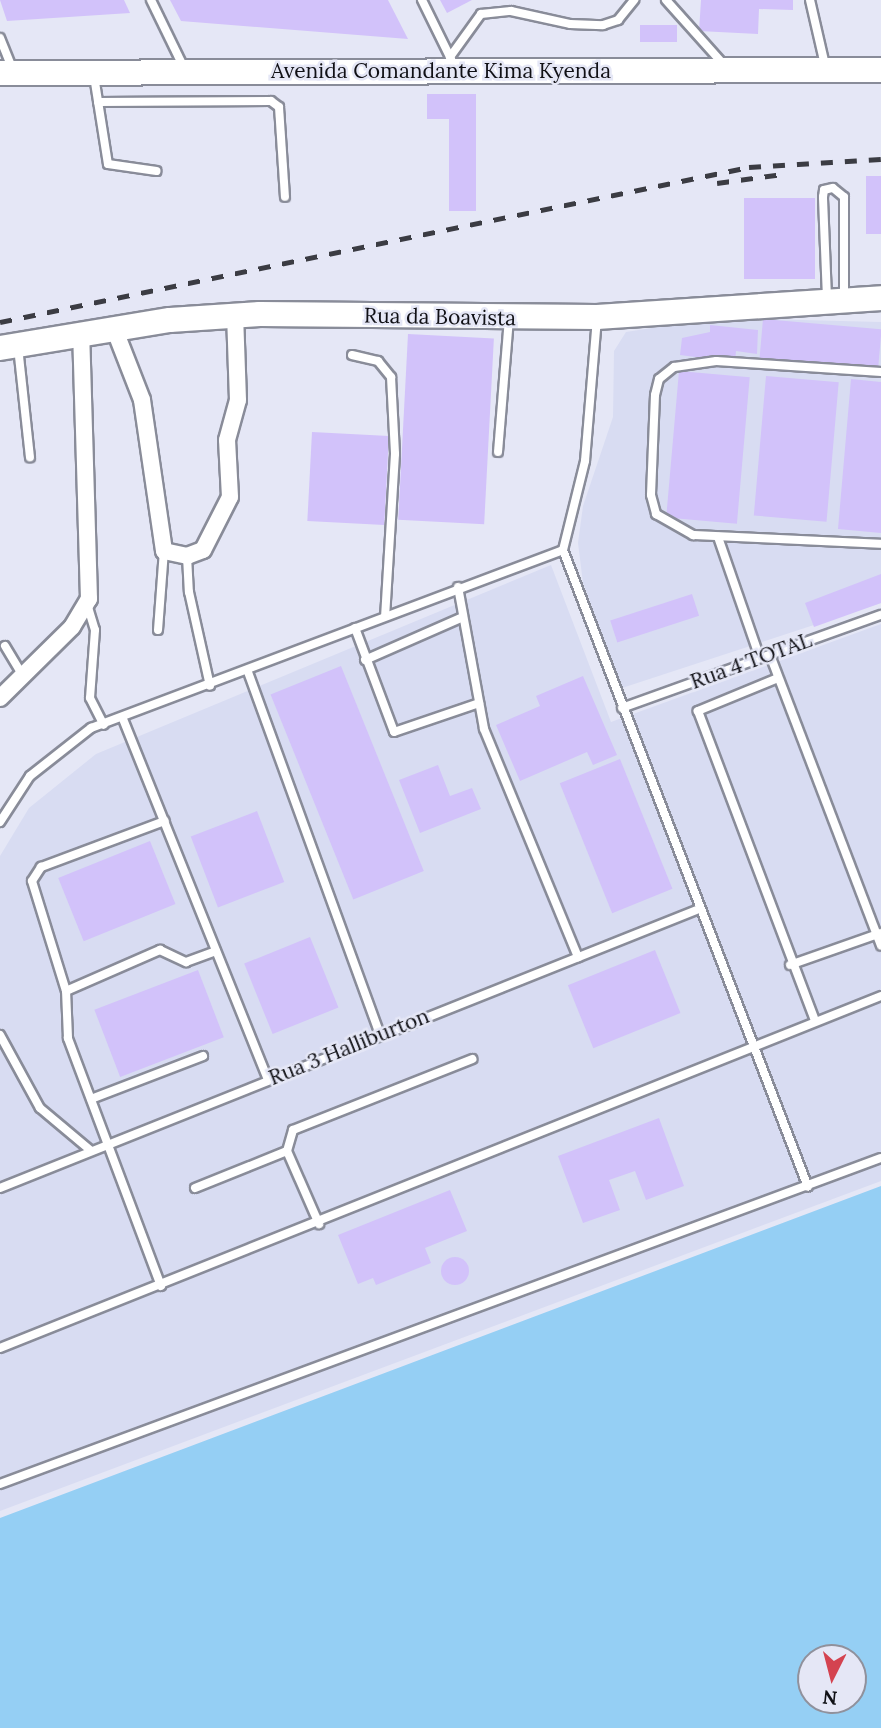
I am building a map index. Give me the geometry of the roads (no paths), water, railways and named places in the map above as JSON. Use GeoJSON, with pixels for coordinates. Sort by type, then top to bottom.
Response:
{"type":"FeatureCollection","features":[{"type":"Feature","properties":{"kind":"main road","name":"Avenida Comandante Kima Kyenda"},"geometry":{"type":"LineString","coordinates":[[7,73],[186,73],[453,64],[881,70]]}},
{"type":"Feature","properties":{"kind":"main road","name":"Rua da Boavista"},"geometry":{"type":"LineString","coordinates":[[9,346],[114,328],[235,316],[509,319],[597,317],[691,307],[881,298]]}},
{"type":"Feature","properties":{"kind":"street"},"geometry":{"type":"LineString","coordinates":[[114,328],[142,400],[164,551],[187,556],[202,550],[230,497],[227,440],[238,400],[235,316]]}},
{"type":"Feature","properties":{"kind":"street"},"geometry":{"type":"LineString","coordinates":[[0,698],[72,626],[87,604],[92,581],[81,334]]}},
{"type":"Feature","properties":{"kind":"lane"},"geometry":{"type":"LineString","coordinates":[[151,0],[186,73]]}},
{"type":"Feature","properties":{"kind":"lane"},"geometry":{"type":"LineString","coordinates":[[422,0],[453,64]]}},
{"type":"Feature","properties":{"kind":"lane"},"geometry":{"type":"LineString","coordinates":[[453,64],[481,14],[511,11],[570,24],[603,25],[618,20],[634,0]]}},
{"type":"Feature","properties":{"kind":"lane"},"geometry":{"type":"LineString","coordinates":[[666,0],[727,68]]}},
{"type":"Feature","properties":{"kind":"lane"},"geometry":{"type":"LineString","coordinates":[[810,0],[826,69]]}},
{"type":"Feature","properties":{"kind":"lane"},"geometry":{"type":"LineString","coordinates":[[0,38],[7,73]]}},
{"type":"Feature","properties":{"kind":"lane"},"geometry":{"type":"LineString","coordinates":[[93,73],[108,164],[156,171]]}},
{"type":"Feature","properties":{"kind":"lane"},"geometry":{"type":"LineString","coordinates":[[98,102],[271,101],[279,107],[285,197]]}},
{"type":"Feature","properties":{"kind":"lane"},"geometry":{"type":"LineString","coordinates":[[833,188],[844,197],[835,301],[823,197],[824,190],[833,188]]}},
{"type":"Feature","properties":{"kind":"lane"},"geometry":{"type":"LineString","coordinates":[[597,317],[585,461],[563,550],[808,1187]]}},
{"type":"Feature","properties":{"kind":"lane"},"geometry":{"type":"LineString","coordinates":[[498,452],[509,319]]}},
{"type":"Feature","properties":{"kind":"lane"},"geometry":{"type":"LineString","coordinates":[[9,346],[30,457]]}},
{"type":"Feature","properties":{"kind":"lane"},"geometry":{"type":"LineString","coordinates":[[352,355],[378,361],[391,377],[395,454],[385,616]]}},
{"type":"Feature","properties":{"kind":"lane"},"geometry":{"type":"LineString","coordinates":[[881,372],[716,361],[674,367],[659,379],[650,495],[656,514],[679,531],[718,537],[881,544]]}},
{"type":"Feature","properties":{"kind":"lane"},"geometry":{"type":"LineString","coordinates":[[718,537],[760,658]]}},
{"type":"Feature","properties":{"kind":"lane"},"geometry":{"type":"LineString","coordinates":[[0,822],[30,776],[84,731],[248,672],[458,587],[563,550]]}},
{"type":"Feature","properties":{"kind":"lane"},"geometry":{"type":"LineString","coordinates":[[158,630],[164,551]]}},
{"type":"Feature","properties":{"kind":"lane"},"geometry":{"type":"LineString","coordinates":[[187,556],[189,592],[210,686]]}},
{"type":"Feature","properties":{"kind":"lane"},"geometry":{"type":"LineString","coordinates":[[458,587],[484,729],[578,957]]}},
{"type":"Feature","properties":{"kind":"lane"},"geometry":{"type":"LineString","coordinates":[[87,604],[95,630],[90,698],[104,725]]}},
{"type":"Feature","properties":{"kind":"lane","name":"Rua 4 TOTAL"},"geometry":{"type":"LineString","coordinates":[[622,708],[881,615]]}},
{"type":"Feature","properties":{"kind":"lane"},"geometry":{"type":"LineString","coordinates":[[365,660],[464,617]]}},
{"type":"Feature","properties":{"kind":"lane"},"geometry":{"type":"LineString","coordinates":[[355,628],[365,660],[397,733],[479,703]]}},
{"type":"Feature","properties":{"kind":"lane"},"geometry":{"type":"LineString","coordinates":[[5,646],[22,674]]}},
{"type":"Feature","properties":{"kind":"lane"},"geometry":{"type":"LineString","coordinates":[[771,654],[881,945]]}},
{"type":"Feature","properties":{"kind":"lane"},"geometry":{"type":"LineString","coordinates":[[248,672],[380,1035]]}},
{"type":"Feature","properties":{"kind":"lane"},"geometry":{"type":"LineString","coordinates":[[778,678],[698,710],[790,965],[815,1020]]}},
{"type":"Feature","properties":{"kind":"lane"},"geometry":{"type":"LineString","coordinates":[[123,719],[268,1079]]}},
{"type":"Feature","properties":{"kind":"lane"},"geometry":{"type":"LineString","coordinates":[[161,1286],[68,1038],[66,991],[34,872],[165,821]]}},
{"type":"Feature","properties":{"kind":"lane","name":"Rua 3 Halliburton"},"geometry":{"type":"LineString","coordinates":[[0,1188],[108,1142],[699,909]]}},
{"type":"Feature","properties":{"kind":"lane"},"geometry":{"type":"LineString","coordinates":[[790,965],[877,934]]}},
{"type":"Feature","properties":{"kind":"lane"},"geometry":{"type":"LineString","coordinates":[[66,991],[160,950],[186,962],[216,951]]}},
{"type":"Feature","properties":{"kind":"lane"},"geometry":{"type":"LineString","coordinates":[[0,1348],[319,1224],[815,1020],[881,996]]}},
{"type":"Feature","properties":{"kind":"lane"},"geometry":{"type":"LineString","coordinates":[[0,1035],[40,1108],[90,1150]]}},
{"type":"Feature","properties":{"kind":"lane"},"geometry":{"type":"LineString","coordinates":[[91,1099],[203,1056]]}},
{"type":"Feature","properties":{"kind":"lane"},"geometry":{"type":"LineString","coordinates":[[319,1224],[287,1151],[293,1130],[472,1059]]}},
{"type":"Feature","properties":{"kind":"lane"},"geometry":{"type":"LineString","coordinates":[[195,1188],[287,1151]]}},
{"type":"Feature","properties":{"kind":"lane"},"geometry":{"type":"LineString","coordinates":[[0,1483],[881,1158]]}},
{"type":"Feature","properties":{"kind":"water"},"geometry":{"type":"Polygon","coordinates":[[[881,1186],[881,1728],[0,1728],[0,1518],[881,1186]]]}},
{"type":"Feature","properties":{"kind":"railway"},"geometry":{"type":"LineString","coordinates":[[0,322],[749,167],[881,159]]}},
{"type":"Feature","properties":{"kind":"railway"},"geometry":{"type":"LineString","coordinates":[[717,183],[783,174]]}}]}
